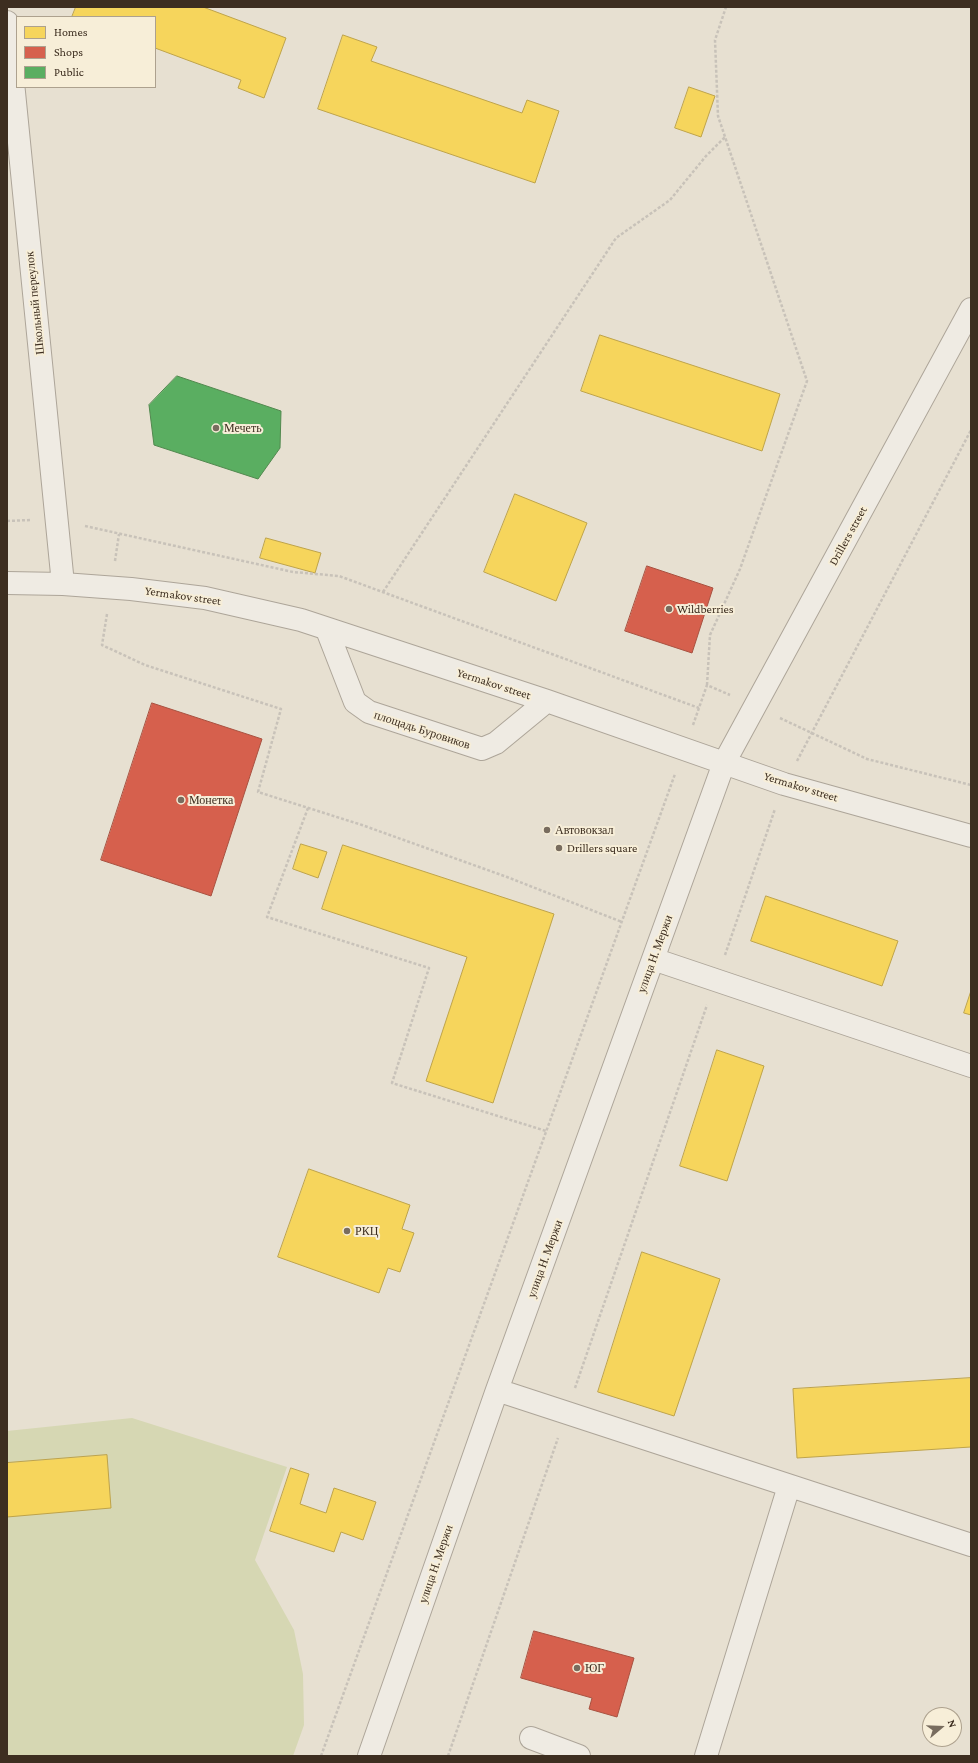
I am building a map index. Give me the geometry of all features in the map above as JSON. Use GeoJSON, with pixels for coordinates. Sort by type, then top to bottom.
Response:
{"type":"FeatureCollection","features":[{"type":"Feature","properties":{"kind":"street","name":"Школьный переулок"},"geometry":{"type":"LineString","coordinates":[[7,22],[63,584]]}},
{"type":"Feature","properties":{"kind":"street","name":"Drillers street"},"geometry":{"type":"LineString","coordinates":[[724,763],[971,309]]}},
{"type":"Feature","properties":{"kind":"street","name":"Yermakov street"},"geometry":{"type":"LineString","coordinates":[[7,583],[63,584],[132,589],[205,598],[301,620],[327,630],[547,701],[784,784],[971,836]]}},
{"type":"Feature","properties":{"kind":"street","name":"площадь Буровиков"},"geometry":{"type":"LineString","coordinates":[[327,630],[355,702],[369,712],[482,749],[496,743],[547,701]]}},
{"type":"Feature","properties":{"kind":"street","name":"улица Н. Мержи"},"geometry":{"type":"LineString","coordinates":[[369,1756],[497,1390],[724,763]]}},
{"type":"Feature","properties":{"kind":"street"},"geometry":{"type":"LineString","coordinates":[[653,959],[971,1066]]}},
{"type":"Feature","properties":{"kind":"street"},"geometry":{"type":"LineString","coordinates":[[497,1390],[971,1545]]}},
{"type":"Feature","properties":{"kind":"street"},"geometry":{"type":"LineString","coordinates":[[706,1756],[789,1486]]}},
{"type":"Feature","properties":{"kind":"street"},"geometry":{"type":"LineString","coordinates":[[531,1738],[579,1756]]}},
{"type":"Feature","properties":{"kind":"path"},"geometry":{"type":"LineString","coordinates":[[707,685],[710,635],[740,569],[807,381],[718,116],[716,40],[726,7]]}},
{"type":"Feature","properties":{"kind":"path"},"geometry":{"type":"LineString","coordinates":[[383,592],[616,238],[670,200],[706,156],[725,137]]}},
{"type":"Feature","properties":{"kind":"path"},"geometry":{"type":"LineString","coordinates":[[448,1756],[784,784],[971,430]]}},
{"type":"Feature","properties":{"kind":"path"},"geometry":{"type":"LineString","coordinates":[[7,521],[56,520],[293,572],[338,576],[699,708]]}},
{"type":"Feature","properties":{"kind":"path"},"geometry":{"type":"LineString","coordinates":[[145,665],[281,709],[258,792],[369,828],[508,877],[622,922]]}},
{"type":"Feature","properties":{"kind":"path"},"geometry":{"type":"LineString","coordinates":[[308,808],[268,917],[429,968],[392,1083],[546,1131]]}},
{"type":"Feature","properties":{"kind":"green space"},"geometry":{"type":"Polygon","coordinates":[[[132,1418],[287,1467],[255,1560],[294,1630],[303,1674],[304,1725],[293,1756],[7,1756],[7,1431],[132,1418]]]}},
{"type":"Feature","properties":{"kind":"building: Homes"},"geometry":{"type":"Polygon","coordinates":[[[76,7],[203,7],[286,38],[264,98],[238,88],[241,80],[156,48],[156,16],[72,16],[76,7]]]}},
{"type":"Feature","properties":{"kind":"building: Homes"},"geometry":{"type":"Polygon","coordinates":[[[343,35],[377,47],[371,61],[522,113],[527,100],[559,111],[535,183],[318,109],[343,35]]]}},
{"type":"Feature","properties":{"kind":"building: Homes"},"geometry":{"type":"Polygon","coordinates":[[[689,87],[715,96],[701,137],[675,128],[689,87]]]}},
{"type":"Feature","properties":{"kind":"building: Homes"},"geometry":{"type":"Polygon","coordinates":[[[600,335],[780,394],[762,451],[581,391],[600,335]]]}},
{"type":"Feature","properties":{"kind":"building: Homes"},"geometry":{"type":"Polygon","coordinates":[[[515,494],[587,523],[556,601],[484,572],[515,494]]]}},
{"type":"Feature","properties":{"kind":"building: Homes"},"geometry":{"type":"Polygon","coordinates":[[[266,538],[321,553],[315,573],[260,558],[266,538]]]}},
{"type":"Feature","properties":{"kind":"building: Homes"},"geometry":{"type":"Polygon","coordinates":[[[301,844],[327,852],[318,878],[293,869],[301,844]]]}},
{"type":"Feature","properties":{"kind":"building: Homes"},"geometry":{"type":"Polygon","coordinates":[[[343,845],[554,914],[493,1103],[426,1081],[467,957],[322,909],[343,845]]]}},
{"type":"Feature","properties":{"kind":"building: Homes"},"geometry":{"type":"Polygon","coordinates":[[[766,896],[898,941],[882,986],[751,941],[766,896]]]}},
{"type":"Feature","properties":{"kind":"building: Homes"},"geometry":{"type":"Polygon","coordinates":[[[971,991],[971,1015],[964,1013],[971,991]]]}},
{"type":"Feature","properties":{"kind":"building: Homes"},"geometry":{"type":"Polygon","coordinates":[[[717,1050],[764,1066],[727,1181],[680,1166],[717,1050]]]}},
{"type":"Feature","properties":{"kind":"building: Homes","name":"РКЦ"},"geometry":{"type":"Polygon","coordinates":[[[309,1169],[410,1205],[402,1229],[414,1233],[400,1272],[388,1268],[379,1293],[278,1257],[309,1169]]]}},
{"type":"Feature","properties":{"kind":"building: Homes"},"geometry":{"type":"Polygon","coordinates":[[[642,1252],[720,1279],[674,1416],[598,1392],[642,1252]]]}},
{"type":"Feature","properties":{"kind":"building: Homes"},"geometry":{"type":"Polygon","coordinates":[[[971,1378],[971,1447],[797,1458],[793,1389],[971,1378]]]}},
{"type":"Feature","properties":{"kind":"building: Homes"},"geometry":{"type":"Polygon","coordinates":[[[107,1455],[111,1508],[7,1517],[7,1463],[107,1455]]]}},
{"type":"Feature","properties":{"kind":"building: Homes"},"geometry":{"type":"Polygon","coordinates":[[[291,1468],[309,1474],[300,1504],[326,1513],[334,1488],[376,1502],[363,1540],[341,1532],[334,1552],[270,1531],[291,1468]]]}},
{"type":"Feature","properties":{"kind":"building: Shops","name":"Wildberries"},"geometry":{"type":"Polygon","coordinates":[[[647,566],[713,588],[692,653],[625,631],[647,566]]]}},
{"type":"Feature","properties":{"kind":"building: Shops","name":"Монетка"},"geometry":{"type":"Polygon","coordinates":[[[152,703],[262,739],[211,896],[101,860],[152,703]]]}},
{"type":"Feature","properties":{"kind":"building: Shops","name":"ЮГ"},"geometry":{"type":"Polygon","coordinates":[[[534,1631],[634,1658],[617,1717],[589,1709],[592,1698],[521,1678],[534,1631]]]}},
{"type":"Feature","properties":{"kind":"building: Public","name":"Мечеть"},"geometry":{"type":"Polygon","coordinates":[[[177,376],[281,411],[280,448],[258,479],[154,445],[149,405],[177,376]]]}},
{"type":"Feature","properties":{"kind":"place","name":"Мечеть"},"geometry":{"type":"Point","coordinates":[216,428]}},
{"type":"Feature","properties":{"kind":"place","name":"Wildberries"},"geometry":{"type":"Point","coordinates":[669,609]}},
{"type":"Feature","properties":{"kind":"place","name":"Монетка"},"geometry":{"type":"Point","coordinates":[181,800]}},
{"type":"Feature","properties":{"kind":"place","name":"Автовокзал"},"geometry":{"type":"Point","coordinates":[547,830]}},
{"type":"Feature","properties":{"kind":"place","name":"Drillers square"},"geometry":{"type":"Point","coordinates":[559,848]}},
{"type":"Feature","properties":{"kind":"place","name":"РКЦ"},"geometry":{"type":"Point","coordinates":[347,1231]}},
{"type":"Feature","properties":{"kind":"place","name":"ЮГ"},"geometry":{"type":"Point","coordinates":[577,1668]}}]}
